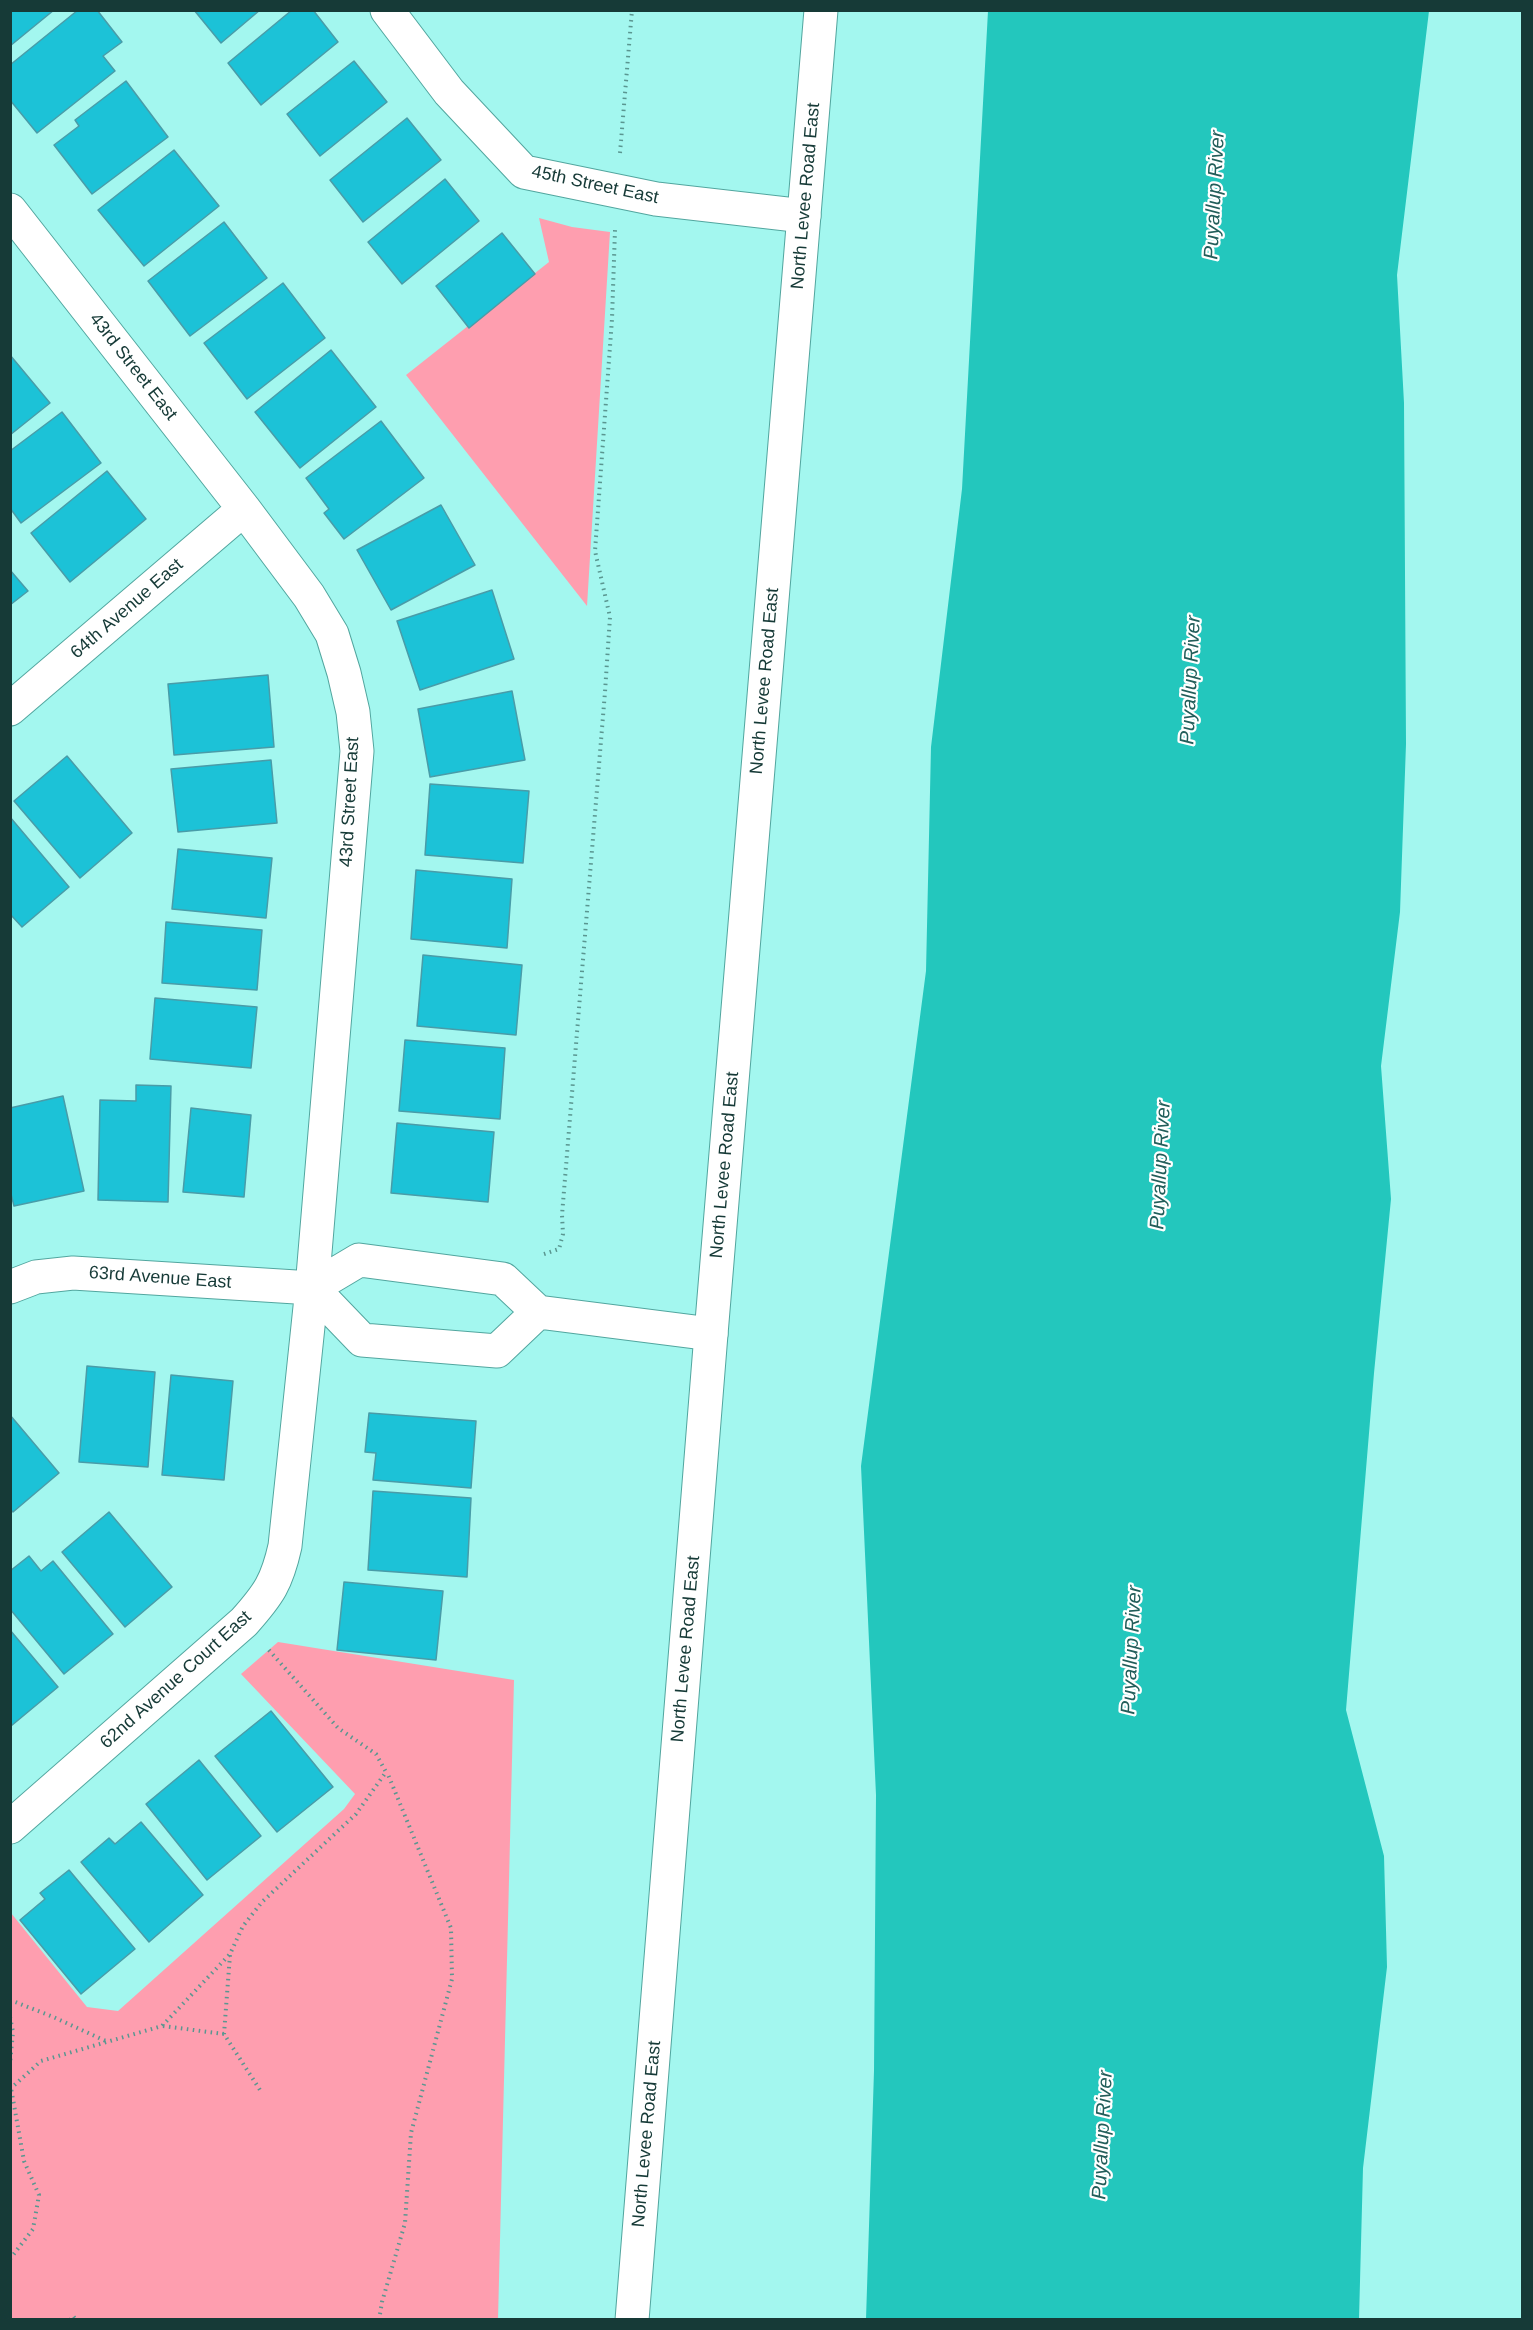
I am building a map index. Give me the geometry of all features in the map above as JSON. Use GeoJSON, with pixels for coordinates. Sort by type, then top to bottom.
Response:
{"type":"FeatureCollection","features":[{"type":"Feature","properties":{"kind":"street","name":"45th Street East"},"geometry":{"type":"LineString","coordinates":[[387,10],[449,92],[524,172],[656,198],[804,216]]}},
{"type":"Feature","properties":{"kind":"street","name":"North Levee Road East"},"geometry":{"type":"LineString","coordinates":[[632,2319],[821,10]]}},
{"type":"Feature","properties":{"kind":"street","name":"43rd Street East"},"geometry":{"type":"LineString","coordinates":[[10,210],[244,509],[309,596],[332,634],[344,673],[353,712],[357,752],[312,1288]]}},
{"type":"Feature","properties":{"kind":"street","name":"64th Avenue East"},"geometry":{"type":"LineString","coordinates":[[10,709],[244,509]]}},
{"type":"Feature","properties":{"kind":"street"},"geometry":{"type":"LineString","coordinates":[[538,1312],[496,1351],[362,1340],[312,1288],[359,1260],[503,1279],[538,1312],[711,1334]]}},
{"type":"Feature","properties":{"kind":"street","name":"63rd Avenue East"},"geometry":{"type":"LineString","coordinates":[[10,1287],[36,1277],[73,1273],[312,1288]]}},
{"type":"Feature","properties":{"kind":"street","name":"62nd Avenue Court East"},"geometry":{"type":"LineString","coordinates":[[10,1827],[244,1622],[263,1601],[278,1574],[285,1546],[312,1288]]}},
{"type":"Feature","properties":{"kind":"path"},"geometry":{"type":"LineString","coordinates":[[544,1254],[559,1249],[563,1234],[563,1203],[606,681],[610,617],[595,551],[612,319],[616,190],[632,10]]}},
{"type":"Feature","properties":{"kind":"path"},"geometry":{"type":"LineString","coordinates":[[244,1622],[338,1728],[376,1754],[387,1772],[451,1928],[452,1979],[411,2133],[405,2223],[379,2319]]}},
{"type":"Feature","properties":{"kind":"path"},"geometry":{"type":"LineString","coordinates":[[162,2026],[230,1954],[243,1926],[262,1902],[356,1814],[387,1772]]}},
{"type":"Feature","properties":{"kind":"path"},"geometry":{"type":"LineString","coordinates":[[230,1954],[224,2034],[260,2090]]}},
{"type":"Feature","properties":{"kind":"path"},"geometry":{"type":"LineString","coordinates":[[10,2000],[109,2043]]}},
{"type":"Feature","properties":{"kind":"path"},"geometry":{"type":"LineString","coordinates":[[10,2017],[13,2032],[10,2064]]}},
{"type":"Feature","properties":{"kind":"path"},"geometry":{"type":"LineString","coordinates":[[10,2259],[33,2229],[39,2195],[24,2161],[11,2088],[41,2061],[162,2026],[224,2034]]}},
{"type":"Feature","properties":{"kind":"path"},"geometry":{"type":"LineString","coordinates":[[70,2319],[73,2316],[76,2319]]}},
{"type":"Feature","properties":{"kind":"shaded area"},"geometry":{"type":"Polygon","coordinates":[[[539,218],[572,227],[610,232],[587,606],[406,375],[549,262],[539,218]]]}},
{"type":"Feature","properties":{"kind":"shaded area"},"geometry":{"type":"Polygon","coordinates":[[[278,1642],[514,1680],[498,2319],[11,2319],[11,1913],[87,2007],[118,2011],[344,1809],[355,1794],[241,1674],[278,1642]]]}},
{"type":"Feature","properties":{"kind":"water","name":"Puyallup River"},"geometry":{"type":"Polygon","coordinates":[[[988,11],[1429,11],[1397,275],[1404,403],[1406,744],[1400,912],[1381,1066],[1391,1199],[1346,1710],[1384,1856],[1387,1967],[1363,2168],[1359,2319],[866,2319],[874,2071],[876,1795],[861,1466],[926,971],[931,747],[962,489],[988,11]]]}},
{"type":"Feature","properties":{"kind":"building"},"geometry":{"type":"Polygon","coordinates":[[[10,10],[54,10],[10,46],[10,10]]]}},
{"type":"Feature","properties":{"kind":"building"},"geometry":{"type":"Polygon","coordinates":[[[78,10],[97,10],[122,42],[103,56],[115,71],[37,133],[10,100],[10,65],[78,10]]]}},
{"type":"Feature","properties":{"kind":"building"},"geometry":{"type":"Polygon","coordinates":[[[194,10],[260,10],[221,43],[194,10]]]}},
{"type":"Feature","properties":{"kind":"building"},"geometry":{"type":"Polygon","coordinates":[[[292,10],[313,10],[338,42],[261,105],[228,63],[292,10]]]}},
{"type":"Feature","properties":{"kind":"building"},"geometry":{"type":"Polygon","coordinates":[[[354,61],[387,102],[320,156],[287,114],[354,61]]]}},
{"type":"Feature","properties":{"kind":"building"},"geometry":{"type":"Polygon","coordinates":[[[126,81],[168,137],[92,194],[54,145],[79,126],[75,120],[126,81]]]}},
{"type":"Feature","properties":{"kind":"building"},"geometry":{"type":"Polygon","coordinates":[[[407,118],[441,160],[363,222],[330,180],[407,118]]]}},
{"type":"Feature","properties":{"kind":"building"},"geometry":{"type":"Polygon","coordinates":[[[174,150],[219,206],[144,266],[98,210],[174,150]]]}},
{"type":"Feature","properties":{"kind":"building"},"geometry":{"type":"Polygon","coordinates":[[[445,179],[479,221],[402,284],[368,242],[445,179]]]}},
{"type":"Feature","properties":{"kind":"building"},"geometry":{"type":"Polygon","coordinates":[[[224,222],[267,278],[190,336],[148,281],[224,222]]]}},
{"type":"Feature","properties":{"kind":"building"},"geometry":{"type":"Polygon","coordinates":[[[502,233],[535,274],[469,328],[436,286],[502,233]]]}},
{"type":"Feature","properties":{"kind":"building"},"geometry":{"type":"Polygon","coordinates":[[[283,283],[325,338],[247,399],[204,343],[283,283]]]}},
{"type":"Feature","properties":{"kind":"building"},"geometry":{"type":"Polygon","coordinates":[[[331,350],[376,407],[300,468],[255,412],[331,350]]]}},
{"type":"Feature","properties":{"kind":"building"},"geometry":{"type":"Polygon","coordinates":[[[10,355],[50,403],[10,435],[10,355]]]}},
{"type":"Feature","properties":{"kind":"building"},"geometry":{"type":"Polygon","coordinates":[[[62,412],[101,463],[21,523],[10,508],[10,451],[62,412]]]}},
{"type":"Feature","properties":{"kind":"building"},"geometry":{"type":"Polygon","coordinates":[[[381,421],[424,478],[344,539],[324,513],[329,509],[306,478],[381,421]]]}},
{"type":"Feature","properties":{"kind":"building"},"geometry":{"type":"Polygon","coordinates":[[[107,471],[146,519],[70,582],[31,533],[107,471]]]}},
{"type":"Feature","properties":{"kind":"building"},"geometry":{"type":"Polygon","coordinates":[[[441,505],[475,565],[391,610],[357,550],[441,505]]]}},
{"type":"Feature","properties":{"kind":"building"},"geometry":{"type":"Polygon","coordinates":[[[10,570],[28,591],[10,605],[10,570]]]}},
{"type":"Feature","properties":{"kind":"building"},"geometry":{"type":"Polygon","coordinates":[[[492,590],[514,659],[420,690],[397,621],[492,590]]]}},
{"type":"Feature","properties":{"kind":"building"},"geometry":{"type":"Polygon","coordinates":[[[268,675],[274,747],[174,755],[168,684],[268,675]]]}},
{"type":"Feature","properties":{"kind":"building"},"geometry":{"type":"Polygon","coordinates":[[[512,691],[525,760],[430,777],[418,709],[512,691]]]}},
{"type":"Feature","properties":{"kind":"building"},"geometry":{"type":"Polygon","coordinates":[[[67,756],[132,833],[80,878],[14,801],[67,756]]]}},
{"type":"Feature","properties":{"kind":"building"},"geometry":{"type":"Polygon","coordinates":[[[271,760],[277,823],[178,832],[171,769],[271,760]]]}},
{"type":"Feature","properties":{"kind":"building"},"geometry":{"type":"Polygon","coordinates":[[[430,784],[529,791],[523,863],[425,855],[430,784]]]}},
{"type":"Feature","properties":{"kind":"building"},"geometry":{"type":"Polygon","coordinates":[[[10,817],[69,887],[22,927],[10,914],[10,817]]]}},
{"type":"Feature","properties":{"kind":"building"},"geometry":{"type":"Polygon","coordinates":[[[178,849],[272,858],[266,918],[172,909],[178,849]]]}},
{"type":"Feature","properties":{"kind":"building"},"geometry":{"type":"Polygon","coordinates":[[[416,870],[512,879],[507,948],[411,939],[416,870]]]}},
{"type":"Feature","properties":{"kind":"building"},"geometry":{"type":"Polygon","coordinates":[[[166,922],[262,930],[257,990],[162,983],[166,922]]]}},
{"type":"Feature","properties":{"kind":"building"},"geometry":{"type":"Polygon","coordinates":[[[423,955],[522,965],[516,1035],[417,1026],[423,955]]]}},
{"type":"Feature","properties":{"kind":"building"},"geometry":{"type":"Polygon","coordinates":[[[155,998],[257,1007],[251,1068],[150,1059],[155,998]]]}},
{"type":"Feature","properties":{"kind":"building"},"geometry":{"type":"Polygon","coordinates":[[[405,1040],[505,1048],[500,1119],[399,1111],[405,1040]]]}},
{"type":"Feature","properties":{"kind":"building"},"geometry":{"type":"Polygon","coordinates":[[[136,1085],[171,1086],[168,1202],[98,1200],[100,1100],[136,1101],[136,1085]]]}},
{"type":"Feature","properties":{"kind":"building"},"geometry":{"type":"Polygon","coordinates":[[[63,1096],[84,1191],[14,1206],[10,1190],[10,1108],[63,1096]]]}},
{"type":"Feature","properties":{"kind":"building"},"geometry":{"type":"Polygon","coordinates":[[[191,1108],[251,1115],[244,1197],[183,1192],[191,1108]]]}},
{"type":"Feature","properties":{"kind":"building"},"geometry":{"type":"Polygon","coordinates":[[[397,1123],[494,1132],[488,1202],[391,1193],[397,1123]]]}},
{"type":"Feature","properties":{"kind":"building"},"geometry":{"type":"Polygon","coordinates":[[[87,1366],[155,1372],[148,1467],[79,1462],[87,1366]]]}},
{"type":"Feature","properties":{"kind":"building"},"geometry":{"type":"Polygon","coordinates":[[[171,1375],[233,1381],[224,1480],[162,1475],[171,1375]]]}},
{"type":"Feature","properties":{"kind":"building"},"geometry":{"type":"Polygon","coordinates":[[[369,1413],[476,1421],[471,1488],[373,1480],[376,1453],[365,1452],[369,1413]]]}},
{"type":"Feature","properties":{"kind":"building"},"geometry":{"type":"Polygon","coordinates":[[[10,1415],[59,1473],[13,1512],[10,1509],[10,1415]]]}},
{"type":"Feature","properties":{"kind":"building"},"geometry":{"type":"Polygon","coordinates":[[[373,1491],[471,1498],[467,1577],[368,1570],[373,1491]]]}},
{"type":"Feature","properties":{"kind":"building"},"geometry":{"type":"Polygon","coordinates":[[[109,1512],[172,1587],[125,1627],[62,1552],[109,1512]]]}},
{"type":"Feature","properties":{"kind":"building"},"geometry":{"type":"Polygon","coordinates":[[[29,1556],[41,1571],[53,1561],[113,1634],[64,1674],[10,1609],[10,1571],[29,1556]]]}},
{"type":"Feature","properties":{"kind":"building"},"geometry":{"type":"Polygon","coordinates":[[[344,1582],[443,1591],[436,1660],[337,1650],[344,1582]]]}},
{"type":"Feature","properties":{"kind":"building"},"geometry":{"type":"Polygon","coordinates":[[[10,1630],[58,1687],[11,1726],[10,1725],[10,1630]]]}},
{"type":"Feature","properties":{"kind":"building"},"geometry":{"type":"Polygon","coordinates":[[[271,1711],[333,1787],[277,1832],[215,1756],[271,1711]]]}},
{"type":"Feature","properties":{"kind":"building"},"geometry":{"type":"Polygon","coordinates":[[[199,1760],[261,1836],[207,1880],[146,1804],[199,1760]]]}},
{"type":"Feature","properties":{"kind":"building"},"geometry":{"type":"Polygon","coordinates":[[[141,1822],[203,1895],[149,1942],[81,1862],[109,1838],[115,1844],[141,1822]]]}},
{"type":"Feature","properties":{"kind":"building"},"geometry":{"type":"Polygon","coordinates":[[[69,1870],[135,1949],[81,1994],[20,1920],[45,1899],[40,1893],[69,1870]]]}}]}
